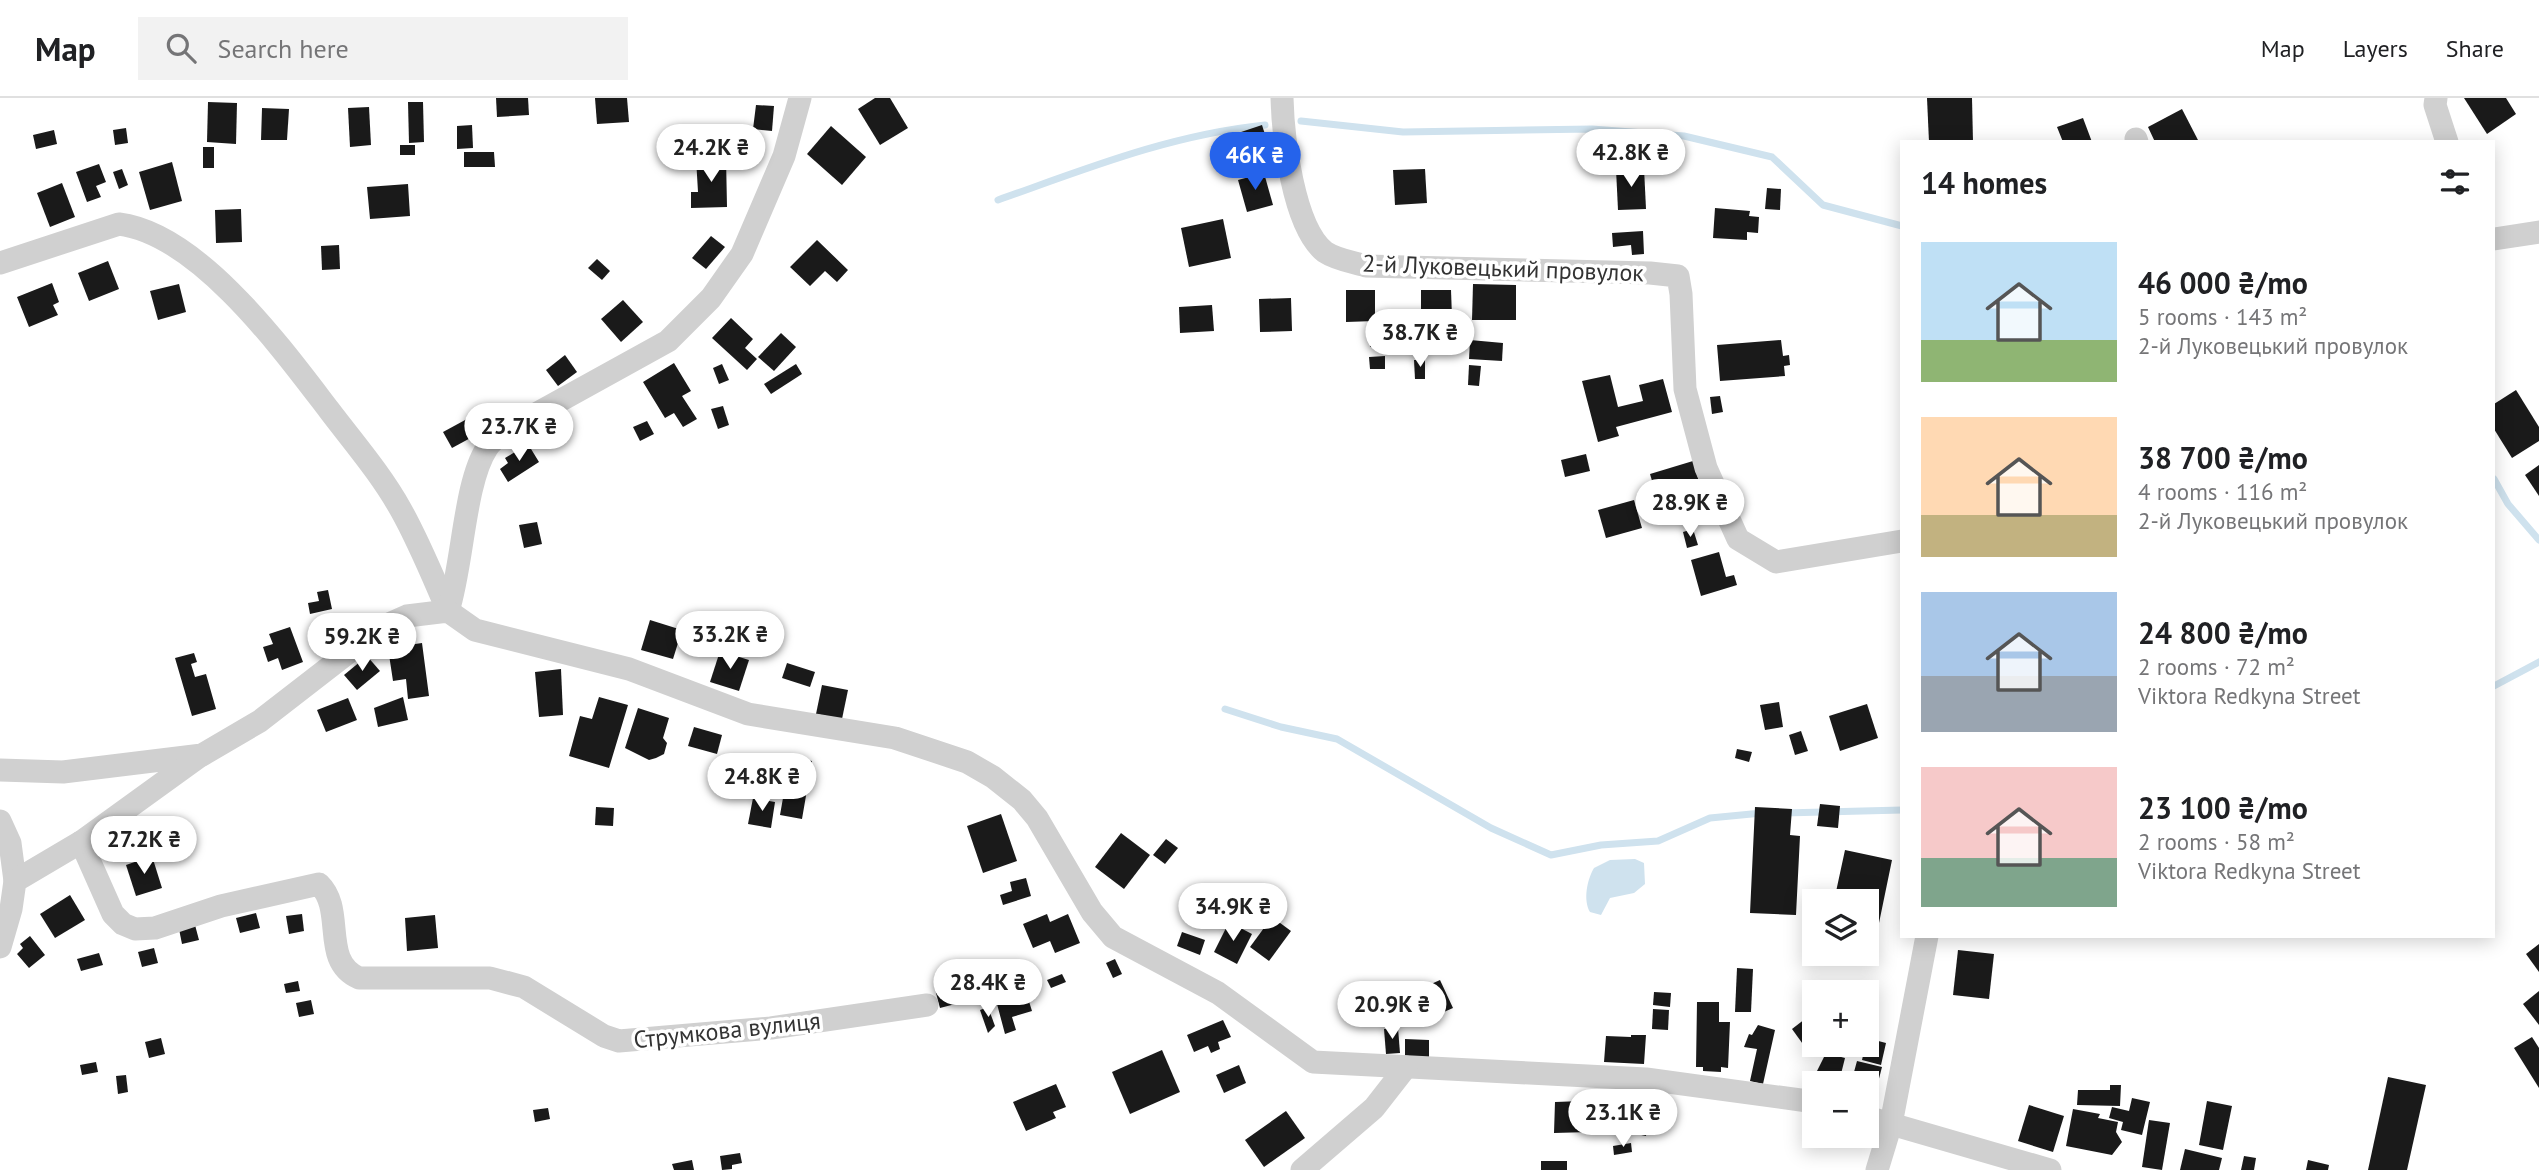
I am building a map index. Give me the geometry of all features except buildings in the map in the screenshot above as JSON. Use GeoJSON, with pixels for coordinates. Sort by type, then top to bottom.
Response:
{"type":"FeatureCollection","features":[{"type":"Feature","properties":{"kind":"street"},"geometry":{"type":"LineString","coordinates":[[448,611],[458,581],[475,474],[487,446],[507,430],[668,341],[711,298],[742,254],[784,156],[800,98]]}},
{"type":"Feature","properties":{"kind":"street","name":"2-й Луковецький провулок"},"geometry":{"type":"LineString","coordinates":[[1282,98],[1297,198],[1309,231],[1324,251],[1340,259],[1366,266],[1650,272],[1678,276],[1685,389],[1706,468],[1738,539],[1776,562],[1900,541]]}},
{"type":"Feature","properties":{"kind":"street"},"geometry":{"type":"LineString","coordinates":[[2436,98],[2446,140]]}},
{"type":"Feature","properties":{"kind":"street"},"geometry":{"type":"LineString","coordinates":[[0,263],[119,224],[133,226],[154,235],[190,258],[260,320],[381,477],[402,511],[448,611],[475,630],[629,669],[748,714],[895,738],[967,762],[993,777],[1022,800],[1037,818],[1092,912],[1113,937],[1245,1009],[1313,1062],[1646,1079],[1802,1100]]}},
{"type":"Feature","properties":{"kind":"street"},"geometry":{"type":"LineString","coordinates":[[2495,239],[2539,232]]}},
{"type":"Feature","properties":{"kind":"street"},"geometry":{"type":"LineString","coordinates":[[15,881],[80,842],[202,755],[260,721],[380,628],[407,615],[448,611]]}},
{"type":"Feature","properties":{"kind":"street"},"geometry":{"type":"LineString","coordinates":[[0,770],[63,772],[202,755]]}},
{"type":"Feature","properties":{"kind":"street"},"geometry":{"type":"LineString","coordinates":[[0,821],[10,843],[15,881],[12,909],[0,947]]}},
{"type":"Feature","properties":{"kind":"street","name":"Струмкова вулиця"},"geometry":{"type":"LineString","coordinates":[[80,842],[113,914],[123,924],[135,929],[155,929],[221,906],[319,884],[328,893],[338,961],[347,973],[359,978],[490,978],[510,981],[604,1036],[619,1041],[771,1028],[927,1005]]}},
{"type":"Feature","properties":{"kind":"street"},"geometry":{"type":"LineString","coordinates":[[1877,1170],[1891,1124],[1927,938]]}},
{"type":"Feature","properties":{"kind":"street"},"geometry":{"type":"LineString","coordinates":[[1302,1170],[1374,1108],[1406,1067]]}},
{"type":"Feature","properties":{"kind":"street"},"geometry":{"type":"LineString","coordinates":[[1879,1120],[2050,1170]]}},
{"type":"Feature","properties":{"kind":"water"},"geometry":{"type":"Polygon","coordinates":[[[1635,859],[1644,863],[1645,884],[1634,893],[1610,898],[1601,915],[1590,912],[1587,890],[1594,868],[1610,860],[1635,859]]]}},
{"type":"Feature","properties":{"kind":"waterway"},"geometry":{"type":"LineString","coordinates":[[1301,121],[1403,132],[1592,129],[1684,136],[1772,157],[1823,205],[1900,225]]}},
{"type":"Feature","properties":{"kind":"waterway"},"geometry":{"type":"LineString","coordinates":[[998,200],[1130,154],[1196,136],[1265,125]]}},
{"type":"Feature","properties":{"kind":"waterway"},"geometry":{"type":"LineString","coordinates":[[2495,481],[2508,504],[2539,540]]}},
{"type":"Feature","properties":{"kind":"waterway"},"geometry":{"type":"LineString","coordinates":[[2495,685],[2539,662]]}},
{"type":"Feature","properties":{"kind":"waterway"},"geometry":{"type":"LineString","coordinates":[[1225,709],[1281,727],[1337,739],[1491,828],[1551,855],[1601,845],[1658,841],[1710,818],[1762,813]]}},
{"type":"Feature","properties":{"kind":"waterway"},"geometry":{"type":"LineString","coordinates":[[1784,813],[1900,810]]}}]}
